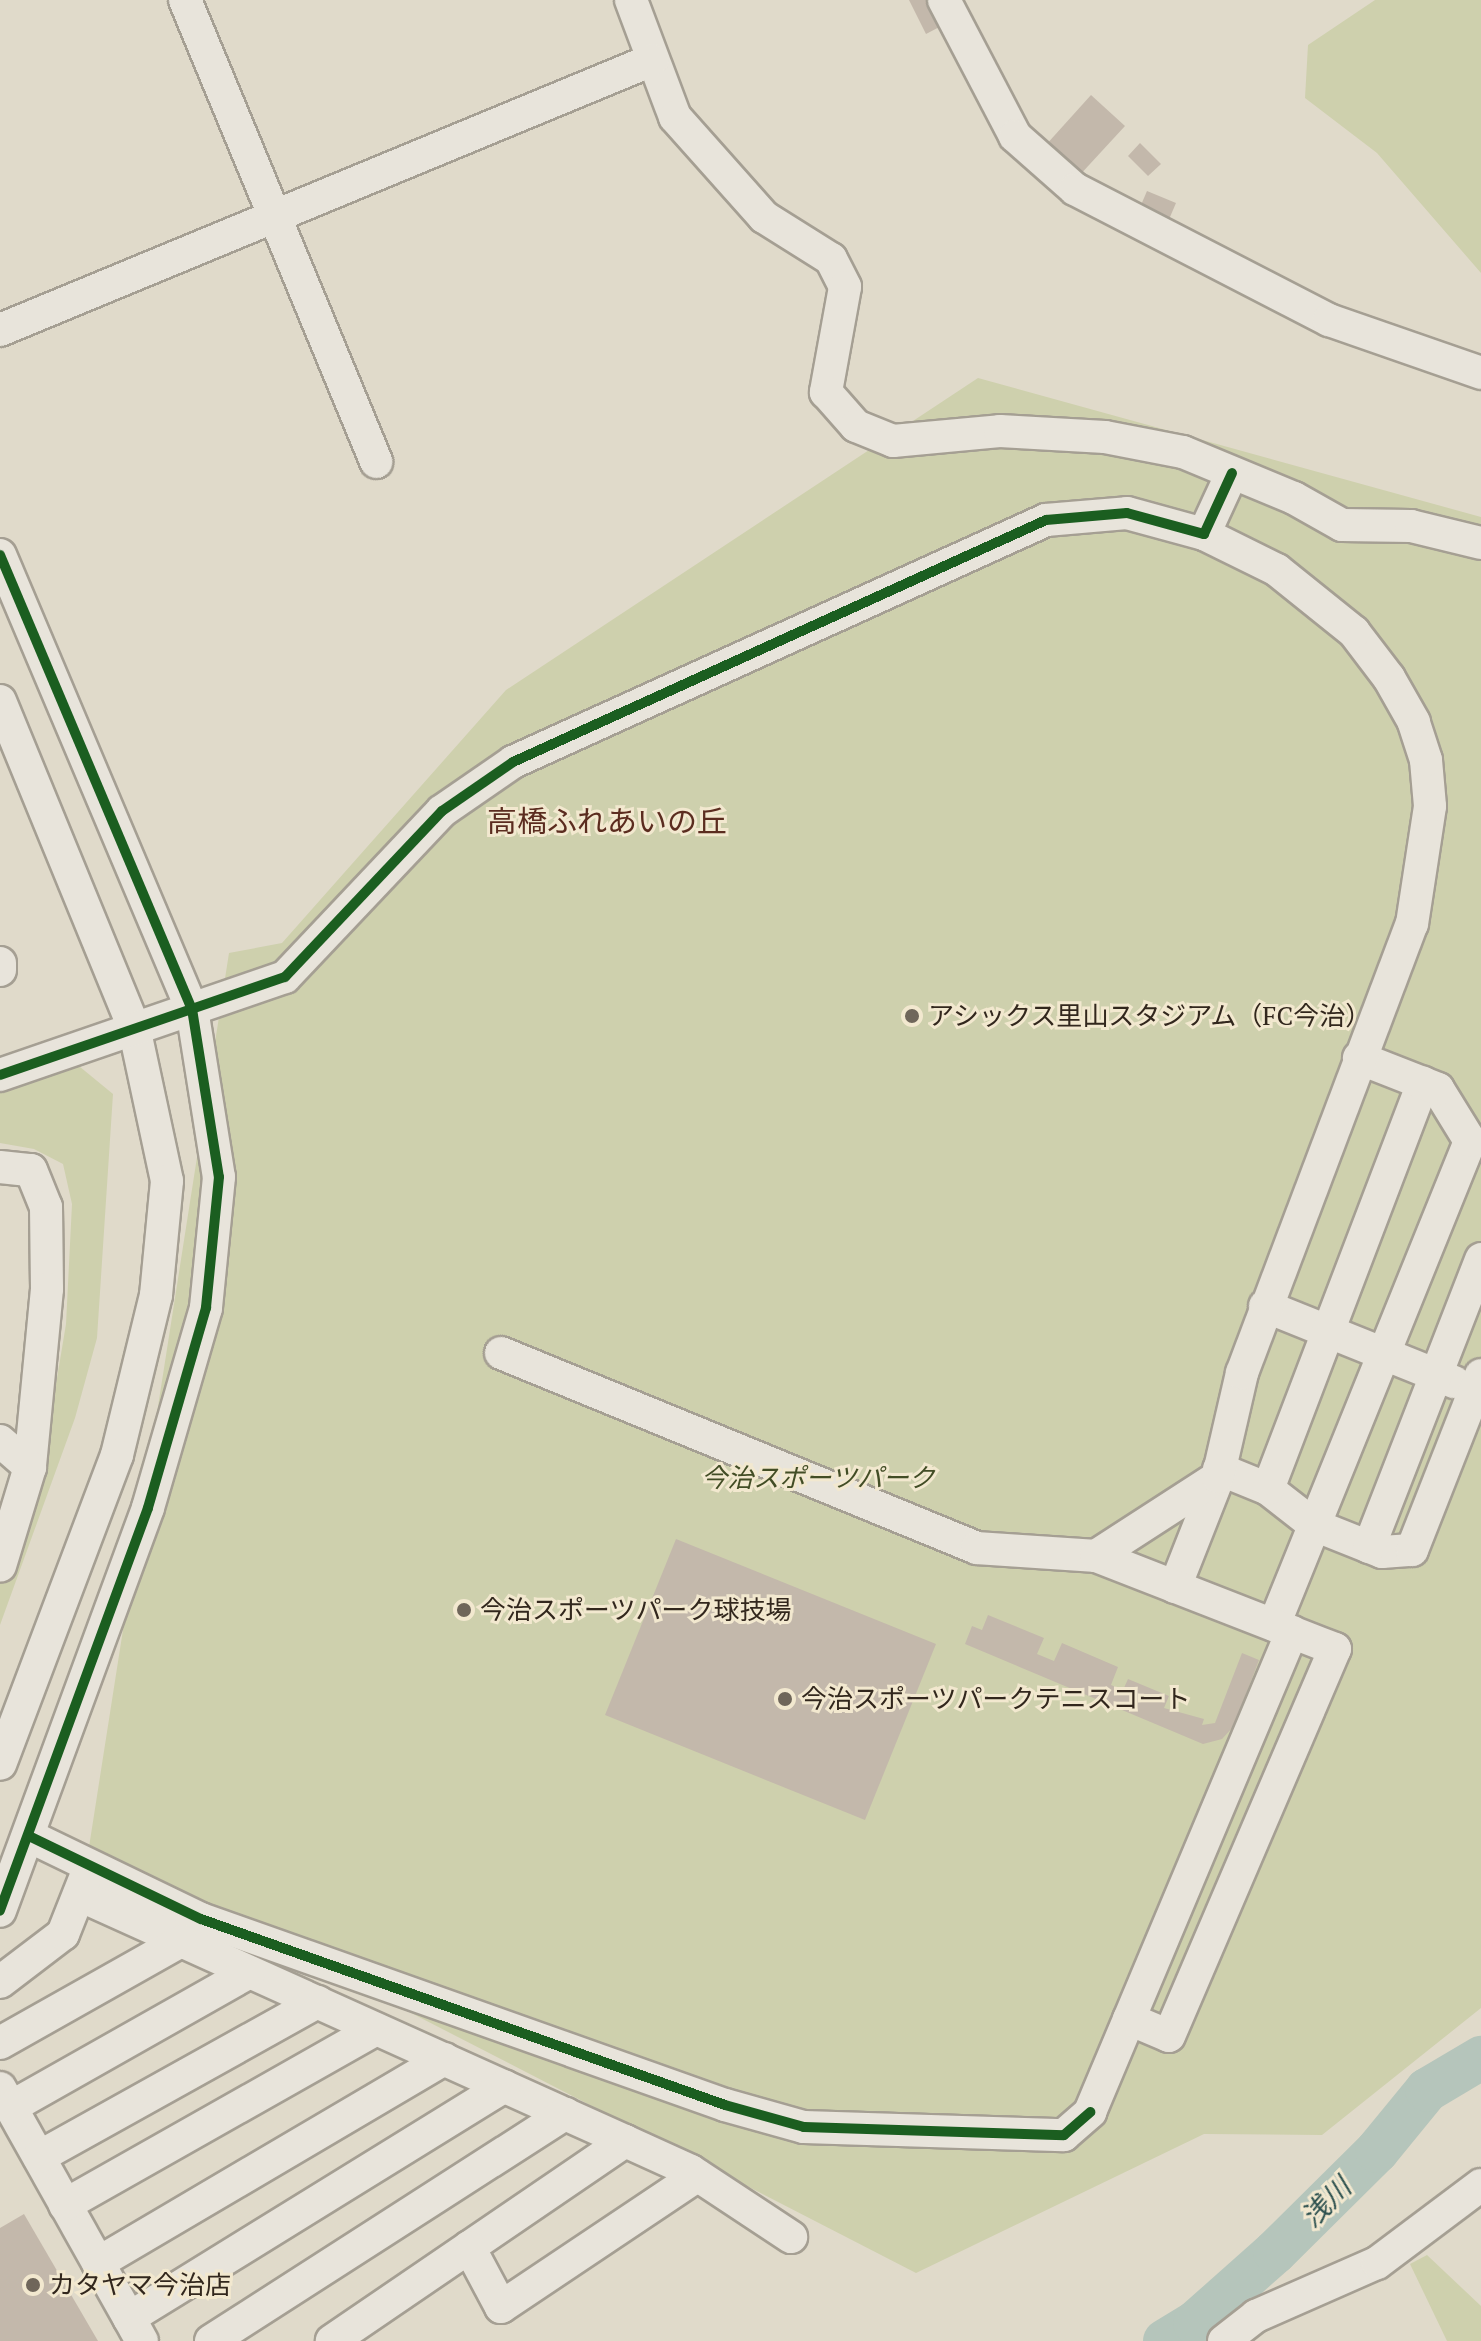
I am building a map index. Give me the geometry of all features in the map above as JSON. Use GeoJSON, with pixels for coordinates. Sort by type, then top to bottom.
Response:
{"type":"FeatureCollection","features":[{"type":"Feature","properties":{"kind":"street"},"geometry":{"type":"LineString","coordinates":[[185,0],[376,462]]}},
{"type":"Feature","properties":{"kind":"street"},"geometry":{"type":"LineString","coordinates":[[631,0],[675,117],[717,168],[764,217],[831,259],[845,287],[826,392],[856,426],[893,441],[1000,431],[1105,437],[1183,452],[1342,525],[1411,526],[1481,543]]}},
{"type":"Feature","properties":{"kind":"street"},"geometry":{"type":"LineString","coordinates":[[944,0],[1015,136],[1075,189],[1329,320],[1481,373]]}},
{"type":"Feature","properties":{"kind":"street"},"geometry":{"type":"LineString","coordinates":[[0,330],[652,60]]}},
{"type":"Feature","properties":{"kind":"street"},"geometry":{"type":"LineString","coordinates":[[1204,534],[1232,473]]}},
{"type":"Feature","properties":{"kind":"street"},"geometry":{"type":"LineString","coordinates":[[0,1075],[285,977],[442,811],[513,762],[1046,520],[1127,513],[1204,534],[1277,570],[1354,632],[1395,689],[1426,760],[1430,806],[1420,891],[1396,969],[1265,1306],[1228,1428],[1219,1473],[1175,1587]]}},
{"type":"Feature","properties":{"kind":"street"},"geometry":{"type":"LineString","coordinates":[[0,555],[192,1009],[219,1177],[206,1308],[148,1508],[31,1837],[0,1911]]}},
{"type":"Feature","properties":{"kind":"street"},"geometry":{"type":"LineString","coordinates":[[0,701],[9,751],[134,1027],[167,1181],[156,1295],[117,1455],[0,1764]]}},
{"type":"Feature","properties":{"kind":"street"},"geometry":{"type":"LineString","coordinates":[[0,963],[0,970]]}},
{"type":"Feature","properties":{"kind":"street"},"geometry":{"type":"LineString","coordinates":[[85,1880],[725,2105],[804,2127],[1064,2135],[1090,2112],[1129,2019],[1283,1628],[1314,1525],[1384,1353],[1476,1146],[1438,1089],[1359,1058]]}},
{"type":"Feature","properties":{"kind":"street"},"geometry":{"type":"LineString","coordinates":[[1268,1489],[1423,1083]]}},
{"type":"Feature","properties":{"kind":"street"},"geometry":{"type":"LineString","coordinates":[[0,1167],[31,1170],[46,1207],[47,1289],[30,1467],[0,1566]]}},
{"type":"Feature","properties":{"kind":"street"},"geometry":{"type":"LineString","coordinates":[[1369,1547],[1481,1259]]}},
{"type":"Feature","properties":{"kind":"street"},"geometry":{"type":"LineString","coordinates":[[1219,1473],[1268,1489],[1314,1525],[1369,1547],[1382,1552],[1412,1550],[1478,1383],[1436,1374],[1265,1306]]}},
{"type":"Feature","properties":{"kind":"street"},"geometry":{"type":"LineString","coordinates":[[501,1353],[977,1548],[1096,1556],[1335,1649],[1169,2036],[1129,2019]]}},
{"type":"Feature","properties":{"kind":"street"},"geometry":{"type":"LineString","coordinates":[[0,1441],[30,1467]]}},
{"type":"Feature","properties":{"kind":"street"},"geometry":{"type":"LineString","coordinates":[[1096,1556],[1219,1473]]}},
{"type":"Feature","properties":{"kind":"street"},"geometry":{"type":"LineString","coordinates":[[31,1837],[85,1880],[181,1941],[625,2141],[697,2176],[791,2237]]}},
{"type":"Feature","properties":{"kind":"street"},"geometry":{"type":"LineString","coordinates":[[0,1982],[63,1934],[85,1880]]}},
{"type":"Feature","properties":{"kind":"street"},"geometry":{"type":"LineString","coordinates":[[0,2043],[181,1941]]}},
{"type":"Feature","properties":{"kind":"street"},"geometry":{"type":"LineString","coordinates":[[250,1972],[5,2097],[135,2329],[504,2086]]}},
{"type":"Feature","properties":{"kind":"street"},"geometry":{"type":"LineString","coordinates":[[39,2157],[318,2002]]}},
{"type":"Feature","properties":{"kind":"street"},"geometry":{"type":"LineString","coordinates":[[65,2205],[376,2029]]}},
{"type":"Feature","properties":{"kind":"street"},"geometry":{"type":"LineString","coordinates":[[98,2263],[444,2059]]}},
{"type":"Feature","properties":{"kind":"street"},"geometry":{"type":"LineString","coordinates":[[211,2341],[565,2114]]}},
{"type":"Feature","properties":{"kind":"street"},"geometry":{"type":"LineString","coordinates":[[332,2341],[625,2141]]}},
{"type":"Feature","properties":{"kind":"street"},"geometry":{"type":"LineString","coordinates":[[469,2247],[501,2307],[697,2176]]}},
{"type":"Feature","properties":{"kind":"street"},"geometry":{"type":"LineString","coordinates":[[1224,2341],[1256,2316],[1377,2263],[1481,2185]]}},
{"type":"Feature","properties":{"kind":"green space"},"geometry":{"type":"Polygon","coordinates":[[[1375,0],[1481,0],[1481,273],[1377,153],[1305,98],[1308,45],[1375,0]]]}},
{"type":"Feature","properties":{"kind":"green space","name":"今治スポーツパーク"},"geometry":{"type":"Polygon","coordinates":[[[978,378],[1481,517],[1481,2008],[1322,2135],[1204,2134],[916,2273],[89,1847],[229,953],[282,943],[506,690],[978,378]]]}},
{"type":"Feature","properties":{"kind":"green space"},"geometry":{"type":"Polygon","coordinates":[[[74,1062],[113,1094],[97,1338],[75,1418],[0,1625],[0,1579],[49,1426],[66,1324],[72,1204],[63,1164],[34,1149],[0,1143],[0,1086],[74,1062]]]}},
{"type":"Feature","properties":{"kind":"green space"},"geometry":{"type":"Polygon","coordinates":[[[1427,2255],[1481,2306],[1481,2341],[1447,2341],[1410,2264],[1427,2255]]]}},
{"type":"Feature","properties":{"kind":"building"},"geometry":{"type":"Polygon","coordinates":[[[909,0],[935,0],[947,23],[926,34],[909,0]]]}},
{"type":"Feature","properties":{"kind":"building"},"geometry":{"type":"Polygon","coordinates":[[[1091,95],[1125,126],[1078,177],[1045,146],[1091,95]]]}},
{"type":"Feature","properties":{"kind":"building"},"geometry":{"type":"Polygon","coordinates":[[[1140,143],[1161,164],[1148,176],[1128,156],[1140,143]]]}},
{"type":"Feature","properties":{"kind":"building"},"geometry":{"type":"Polygon","coordinates":[[[1147,191],[1176,203],[1167,224],[1138,212],[1147,191]]]}},
{"type":"Feature","properties":{"kind":"building"},"geometry":{"type":"Polygon","coordinates":[[[676,1539],[936,1644],[865,1820],[605,1715],[676,1539]]]}},
{"type":"Feature","properties":{"kind":"building"},"geometry":{"type":"Polygon","coordinates":[[[988,1615],[1044,1638],[1037,1654],[1054,1661],[1062,1643],[1118,1667],[1111,1685],[1123,1690],[1128,1679],[1169,1696],[1164,1708],[1204,1719],[1202,1725],[1215,1723],[1242,1653],[1259,1660],[1234,1726],[1222,1739],[1203,1744],[965,1644],[972,1626],[982,1630],[988,1615]]]}},
{"type":"Feature","properties":{"kind":"building","name":"カタヤマ今治店"},"geometry":{"type":"Polygon","coordinates":[[[24,2214],[98,2341],[0,2341],[0,2228],[24,2214]]]}},
{"type":"Feature","properties":{"kind":"waterway","name":"浅川"},"geometry":{"type":"LineString","coordinates":[[1165,2341],[1195,2323],[1275,2252],[1377,2151],[1427,2090],[1481,2058]]}},
{"type":"Feature","properties":{"kind":"cycle path"},"geometry":{"type":"LineString","coordinates":[[0,1075],[285,977],[442,811],[513,762],[1046,520],[1127,513],[1204,534],[1232,473]]}},
{"type":"Feature","properties":{"kind":"cycle path"},"geometry":{"type":"LineString","coordinates":[[0,555],[192,1009],[219,1177],[206,1308],[148,1508],[0,1911]]}},
{"type":"Feature","properties":{"kind":"cycle path"},"geometry":{"type":"LineString","coordinates":[[31,1837],[201,1919],[725,2105],[804,2127],[1064,2135],[1090,2112]]}},
{"type":"Feature","properties":{"kind":"place","name":"アシックス里山スタジアム（FC今治）"},"geometry":{"type":"Point","coordinates":[912,1016]}},
{"type":"Feature","properties":{"kind":"place","name":"今治スポーツパーク球技場"},"geometry":{"type":"Point","coordinates":[464,1610]}},
{"type":"Feature","properties":{"kind":"place","name":"今治スポーツパークテニスコート"},"geometry":{"type":"Point","coordinates":[785,1699]}},
{"type":"Feature","properties":{"kind":"place","name":"カタヤマ今治店"},"geometry":{"type":"Point","coordinates":[33,2285]}},
{"type":"Feature","properties":{"kind":"district","name":"高橋ふれあいの丘"},"geometry":{"type":"Point","coordinates":[607,821]}}]}
